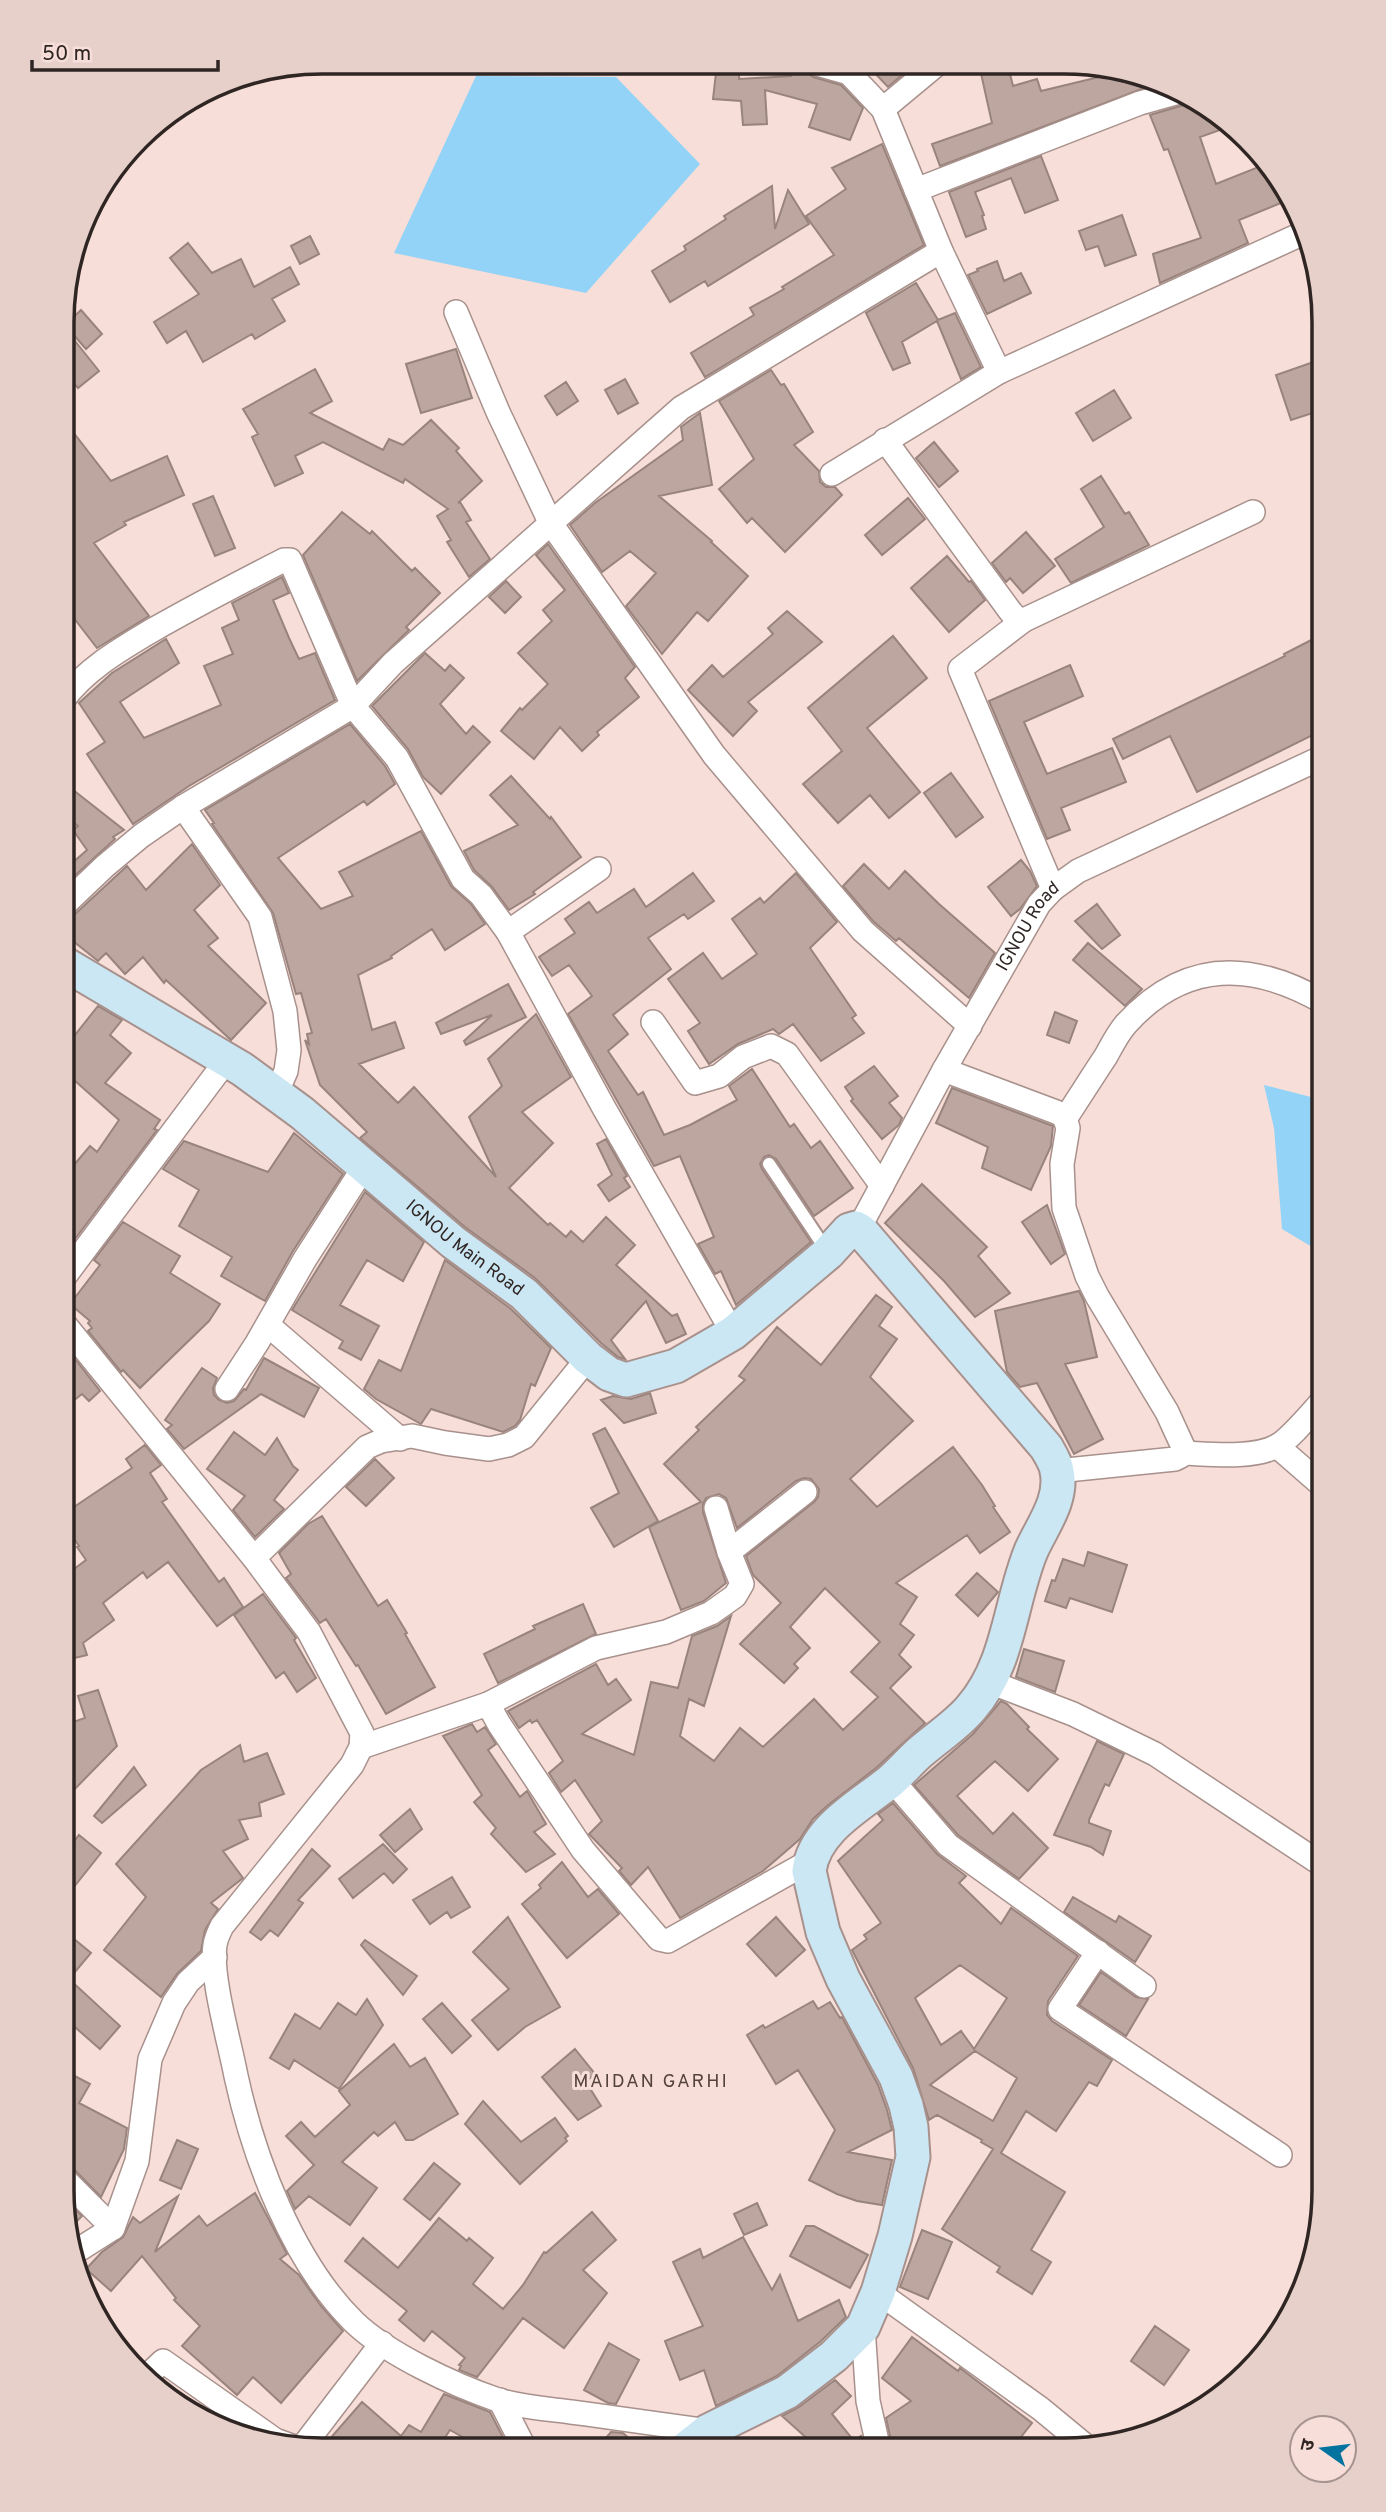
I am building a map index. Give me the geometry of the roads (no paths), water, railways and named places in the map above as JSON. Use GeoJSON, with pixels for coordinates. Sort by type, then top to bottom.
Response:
{"type":"FeatureCollection","features":[{"type":"Feature","properties":{"kind":"street"},"geometry":{"type":"LineString","coordinates":[[851,74],[883,109],[941,251],[999,372]]}},
{"type":"Feature","properties":{"kind":"street"},"geometry":{"type":"LineString","coordinates":[[883,109],[925,74]]}},
{"type":"Feature","properties":{"kind":"street"},"geometry":{"type":"LineString","coordinates":[[916,190],[1140,103],[1167,96]]}},
{"type":"Feature","properties":{"kind":"street"},"geometry":{"type":"LineString","coordinates":[[832,474],[999,372],[1297,236]]}},
{"type":"Feature","properties":{"kind":"street"},"geometry":{"type":"LineString","coordinates":[[74,895],[141,836],[183,807],[353,706],[393,663],[681,408],[941,251]]}},
{"type":"Feature","properties":{"kind":"street"},"geometry":{"type":"LineString","coordinates":[[456,312],[498,412],[550,522],[729,775],[863,931],[970,1026]]}},
{"type":"Feature","properties":{"kind":"street"},"geometry":{"type":"LineString","coordinates":[[885,440],[1010,611],[1016,618],[1024,620]]}},
{"type":"Feature","properties":{"kind":"street"},"geometry":{"type":"LineString","coordinates":[[1053,889],[960,669],[1024,620],[1253,513]]}},
{"type":"Feature","properties":{"kind":"street"},"geometry":{"type":"LineString","coordinates":[[74,689],[119,650],[184,612],[286,559],[290,560],[353,706],[397,758],[463,878],[481,895],[508,932],[604,1108],[733,1333]]}},
{"type":"Feature","properties":{"kind":"street","name":"IGNOU Road"},"geometry":{"type":"LineString","coordinates":[[859,1230],[944,1070],[1039,904],[1053,889],[1077,872],[1312,761]]}},
{"type":"Feature","properties":{"kind":"street"},"geometry":{"type":"LineString","coordinates":[[183,807],[260,917],[285,1011],[289,1050],[286,1071],[276,1094]]}},
{"type":"Feature","properties":{"kind":"street"},"geometry":{"type":"LineString","coordinates":[[508,932],[599,869]]}},
{"type":"Feature","properties":{"kind":"street","name":"IGNOU Main Road"},"geometry":{"type":"LineString","coordinates":[[74,970],[226,1061],[302,1113],[453,1242],[524,1294],[588,1358],[609,1374],[626,1380],[676,1366],[733,1333],[828,1253],[849,1230],[859,1230]]}},
{"type":"Feature","properties":{"kind":"street"},"geometry":{"type":"LineString","coordinates":[[1065,1119],[1125,1025],[1168,989],[1214,974],[1256,974],[1284,981],[1312,996]]}},
{"type":"Feature","properties":{"kind":"street"},"geometry":{"type":"LineString","coordinates":[[653,1022],[695,1083],[719,1076],[743,1057],[771,1046],[787,1054],[882,1186]]}},
{"type":"Feature","properties":{"kind":"street"},"geometry":{"type":"LineString","coordinates":[[74,1264],[226,1061]]}},
{"type":"Feature","properties":{"kind":"street"},"geometry":{"type":"LineString","coordinates":[[944,1070],[1056,1112],[1065,1119],[1068,1128],[1062,1164],[1064,1209],[1087,1276],[1167,1412],[1183,1444],[1184,1453]]}},
{"type":"Feature","properties":{"kind":"street"},"geometry":{"type":"LineString","coordinates":[[227,1389],[364,1167]]}},
{"type":"Feature","properties":{"kind":"street"},"geometry":{"type":"LineString","coordinates":[[700,2438],[787,2392],[834,2356],[863,2327],[878,2292],[895,2236],[913,2157],[911,2127],[896,2077],[843,1979],[823,1932],[809,1871],[810,1861],[815,1848],[831,1829],[892,1780],[970,1710],[990,1682],[1031,1552],[1055,1499],[1057,1471],[1046,1447],[859,1230]]}},
{"type":"Feature","properties":{"kind":"street"},"geometry":{"type":"LineString","coordinates":[[268,1325],[400,1438]]}},
{"type":"Feature","properties":{"kind":"street"},"geometry":{"type":"LineString","coordinates":[[74,1337],[254,1558],[309,1632],[362,1733],[361,1747],[352,1765],[222,1926],[215,1946],[219,1995],[242,2102],[265,2175],[297,2243],[319,2280],[356,2324],[382,2343],[434,2372],[500,2400],[686,2438]]}},
{"type":"Feature","properties":{"kind":"street"},"geometry":{"type":"LineString","coordinates":[[254,1558],[367,1447],[382,1441],[412,1436],[489,1449],[508,1445],[524,1437],[588,1358]]}},
{"type":"Feature","properties":{"kind":"street"},"geometry":{"type":"LineString","coordinates":[[1057,1471],[1175,1459],[1184,1453],[1257,1452],[1277,1446],[1312,1411]]}},
{"type":"Feature","properties":{"kind":"street"},"geometry":{"type":"LineString","coordinates":[[1277,1446],[1312,1477]]}},
{"type":"Feature","properties":{"kind":"street"},"geometry":{"type":"LineString","coordinates":[[729,1552],[805,1492]]}},
{"type":"Feature","properties":{"kind":"street"},"geometry":{"type":"LineString","coordinates":[[361,1747],[488,1704],[596,1648],[666,1632],[711,1613],[735,1596],[742,1584],[716,1508]]}},
{"type":"Feature","properties":{"kind":"street"},"geometry":{"type":"LineString","coordinates":[[990,1682],[1073,1714],[1155,1754],[1312,1858]]}},
{"type":"Feature","properties":{"kind":"street"},"geometry":{"type":"LineString","coordinates":[[488,1704],[583,1850],[659,1939],[668,1941],[810,1861]]}},
{"type":"Feature","properties":{"kind":"street"},"geometry":{"type":"LineString","coordinates":[[892,1780],[948,1845],[1144,1986]]}},
{"type":"Feature","properties":{"kind":"street"},"geometry":{"type":"LineString","coordinates":[[1098,1952],[1060,2009],[1280,2155]]}},
{"type":"Feature","properties":{"kind":"street"},"geometry":{"type":"LineString","coordinates":[[80,2249],[113,2228],[137,2161],[154,2048],[169,2014],[188,1982],[215,1957]]}},
{"type":"Feature","properties":{"kind":"street"},"geometry":{"type":"LineString","coordinates":[[74,2189],[113,2228]]}},
{"type":"Feature","properties":{"kind":"street"},"geometry":{"type":"LineString","coordinates":[[878,2292],[1041,2409],[1076,2438]]}},
{"type":"Feature","properties":{"kind":"street"},"geometry":{"type":"LineString","coordinates":[[863,2327],[868,2401],[876,2438]]}},
{"type":"Feature","properties":{"kind":"street"},"geometry":{"type":"LineString","coordinates":[[308,2438],[382,2343]]}},
{"type":"Feature","properties":{"kind":"street"},"geometry":{"type":"LineString","coordinates":[[152,2371],[163,2361],[263,2431]]}},
{"type":"Feature","properties":{"kind":"street"},"geometry":{"type":"LineString","coordinates":[[500,2400],[519,2438]]}},
{"type":"Feature","properties":{"kind":"lane"},"geometry":{"type":"LineString","coordinates":[[769,1164],[828,1253]]}},
{"type":"Feature","properties":{"kind":"water"},"geometry":{"type":"Polygon","coordinates":[[[476,76],[616,77],[700,164],[586,293],[394,253],[476,76]]]}},
{"type":"Feature","properties":{"kind":"water"},"geometry":{"type":"Polygon","coordinates":[[[1264,1085],[1312,1097],[1312,1247],[1282,1229],[1274,1128],[1264,1085]]]}},
{"type":"Feature","properties":{"kind":"district","name":"MAIDAN GARHI"},"geometry":{"type":"Point","coordinates":[651,2082]}}]}
